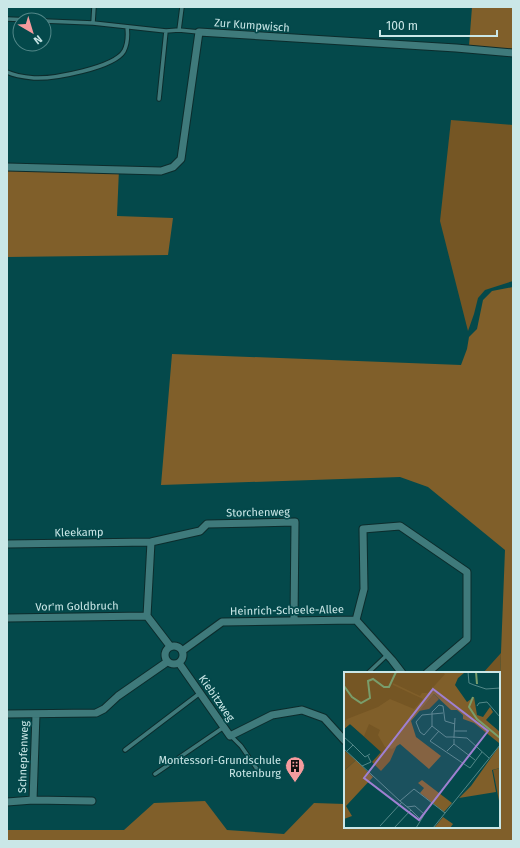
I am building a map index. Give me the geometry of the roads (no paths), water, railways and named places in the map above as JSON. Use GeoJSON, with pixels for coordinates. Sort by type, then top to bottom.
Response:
{"type":"FeatureCollection","features":[{"type":"Feature","properties":{"kind":"street","name":"Zur Kumpwisch"},"geometry":{"type":"LineString","coordinates":[[7,167],[161,171],[173,167],[181,159],[199,32],[513,53]]}},
{"type":"Feature","properties":{"kind":"street","name":"Storchenweg"},"geometry":{"type":"LineString","coordinates":[[151,542],[200,531],[207,524],[295,522],[294,621]]}},
{"type":"Feature","properties":{"kind":"street"},"geometry":{"type":"LineString","coordinates":[[356,620],[364,589],[363,529],[400,526],[467,572],[467,639],[429,672]]}},
{"type":"Feature","properties":{"kind":"street","name":"Kleekamp"},"geometry":{"type":"LineString","coordinates":[[7,544],[151,542]]}},
{"type":"Feature","properties":{"kind":"street"},"geometry":{"type":"LineString","coordinates":[[151,542],[147,616],[170,646],[178,647],[182,651],[183,657],[179,663],[173,665],[167,662],[164,654],[170,646]]}},
{"type":"Feature","properties":{"kind":"street","name":"Vor'm Goldbruch"},"geometry":{"type":"LineString","coordinates":[[7,618],[147,616]]}},
{"type":"Feature","properties":{"kind":"street","name":"Heinrich-Scheele-Allee"},"geometry":{"type":"LineString","coordinates":[[182,651],[222,622],[356,620],[401,672]]}},
{"type":"Feature","properties":{"kind":"street"},"geometry":{"type":"LineString","coordinates":[[7,714],[96,713],[104,709],[118,696],[167,662]]}},
{"type":"Feature","properties":{"kind":"street","name":"Kiebitzweg"},"geometry":{"type":"LineString","coordinates":[[179,663],[230,736],[272,715],[302,710],[324,718],[344,740]]}},
{"type":"Feature","properties":{"kind":"street","name":"Schnepfenweg"},"geometry":{"type":"LineString","coordinates":[[33,800],[36,714]]}},
{"type":"Feature","properties":{"kind":"street","name":"Schnepfenweg"},"geometry":{"type":"LineString","coordinates":[[7,802],[33,800],[92,801]]}},
{"type":"Feature","properties":{"kind":"lane"},"geometry":{"type":"LineString","coordinates":[[93,23],[94,7]]}},
{"type":"Feature","properties":{"kind":"lane"},"geometry":{"type":"LineString","coordinates":[[179,30],[182,7]]}},
{"type":"Feature","properties":{"kind":"lane"},"geometry":{"type":"LineString","coordinates":[[52,20],[127,26],[166,31],[179,30],[199,32]]}},
{"type":"Feature","properties":{"kind":"lane"},"geometry":{"type":"LineString","coordinates":[[7,72],[15,76],[35,78],[65,75],[89,70],[114,60],[124,52],[128,40],[127,26]]}},
{"type":"Feature","properties":{"kind":"lane"},"geometry":{"type":"LineString","coordinates":[[159,99],[166,31]]}},
{"type":"Feature","properties":{"kind":"lane"},"geometry":{"type":"LineString","coordinates":[[369,672],[387,655]]}},
{"type":"Feature","properties":{"kind":"lane"},"geometry":{"type":"LineString","coordinates":[[125,750],[200,693]]}},
{"type":"Feature","properties":{"kind":"lane"},"geometry":{"type":"LineString","coordinates":[[154,774],[224,727]]}},
{"type":"Feature","properties":{"kind":"lane"},"geometry":{"type":"LineString","coordinates":[[230,736],[241,746],[257,769]]}},
{"type":"Feature","properties":{"kind":"place","name":"Montessori-Grundschule Rotenburg"},"geometry":{"type":"Point","coordinates":[295,783]}}]}
